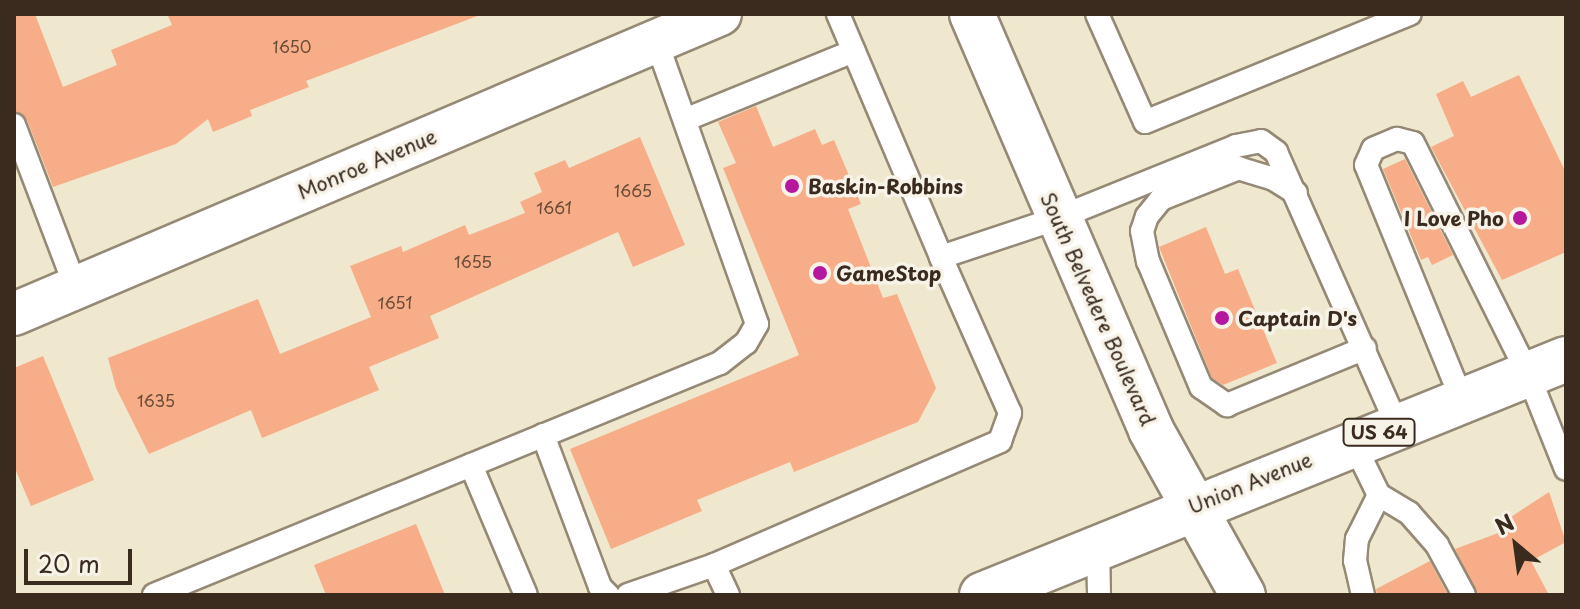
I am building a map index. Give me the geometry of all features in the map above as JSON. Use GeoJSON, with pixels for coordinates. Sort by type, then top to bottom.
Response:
{"type":"FeatureCollection","features":[{"type":"Feature","properties":{"kind":"street","name":"Monroe Avenue"},"geometry":{"type":"LineString","coordinates":[[14,314],[720,14]]}},
{"type":"Feature","properties":{"kind":"street","name":"South Belvedere Boulevard"},"geometry":{"type":"LineString","coordinates":[[972,14],[1151,430],[1243,595]]}},
{"type":"Feature","properties":{"kind":"street","name":"Union Avenue"},"geometry":{"type":"LineString","coordinates":[[982,595],[1193,506],[1547,366]]}},
{"type":"Feature","properties":{"kind":"lane"},"geometry":{"type":"LineString","coordinates":[[628,595],[714,565],[1000,441],[1010,413],[838,14]]}},
{"type":"Feature","properties":{"kind":"lane"},"geometry":{"type":"LineString","coordinates":[[1097,14],[1145,122],[1410,14]]}},
{"type":"Feature","properties":{"kind":"lane"},"geometry":{"type":"LineString","coordinates":[[154,595],[720,363],[746,343],[757,324],[687,119],[656,41]]}},
{"type":"Feature","properties":{"kind":"lane"},"geometry":{"type":"LineString","coordinates":[[687,119],[854,51]]}},
{"type":"Feature","properties":{"kind":"lane"},"geometry":{"type":"LineString","coordinates":[[14,125],[76,288]]}},
{"type":"Feature","properties":{"kind":"lane"},"geometry":{"type":"LineString","coordinates":[[1462,400],[1366,165],[1373,149],[1397,139],[1413,143],[1547,366],[1566,469]]}},
{"type":"Feature","properties":{"kind":"lane"},"geometry":{"type":"LineString","coordinates":[[941,257],[1058,218],[1182,164],[1261,141],[1276,152],[1297,193],[1397,425]]}},
{"type":"Feature","properties":{"kind":"lane"},"geometry":{"type":"LineString","coordinates":[[1297,193],[1274,179],[1239,168],[1161,199],[1147,216],[1142,231],[1148,261],[1201,387],[1227,405],[1365,348]]}},
{"type":"Feature","properties":{"kind":"lane"},"geometry":{"type":"LineString","coordinates":[[543,435],[600,587],[608,595]]}},
{"type":"Feature","properties":{"kind":"lane"},"geometry":{"type":"LineString","coordinates":[[1353,442],[1379,495],[1409,513],[1437,545],[1464,595]]}},
{"type":"Feature","properties":{"kind":"lane"},"geometry":{"type":"LineString","coordinates":[[471,465],[526,595]]}},
{"type":"Feature","properties":{"kind":"lane"},"geometry":{"type":"LineString","coordinates":[[1363,595],[1355,561],[1357,539],[1379,495]]}},
{"type":"Feature","properties":{"kind":"lane"},"geometry":{"type":"LineString","coordinates":[[1098,546],[1099,595]]}},
{"type":"Feature","properties":{"kind":"lane"},"geometry":{"type":"LineString","coordinates":[[714,565],[728,595]]}},
{"type":"Feature","properties":{"kind":"building"},"geometry":{"type":"Polygon","coordinates":[[[14,14],[35,14],[63,87],[117,65],[111,50],[172,25],[167,14],[480,15],[306,81],[309,87],[250,110],[252,116],[213,132],[208,119],[176,144],[53,187],[27,120],[14,111],[14,14]]]}},
{"type":"Feature","properties":{"kind":"building"},"geometry":{"type":"Polygon","coordinates":[[[1519,75],[1566,173],[1566,252],[1502,280],[1431,147],[1454,136],[1436,94],[1463,81],[1471,97],[1519,75]]]}},
{"type":"Feature","properties":{"kind":"building"},"geometry":{"type":"Polygon","coordinates":[[[756,106],[773,147],[815,129],[822,145],[834,140],[861,204],[848,209],[883,298],[897,294],[936,388],[918,422],[794,472],[790,462],[697,500],[702,511],[611,549],[570,449],[799,355],[723,168],[736,163],[718,122],[756,106]]]}},
{"type":"Feature","properties":{"kind":"building"},"geometry":{"type":"Polygon","coordinates":[[[640,137],[685,245],[633,267],[618,232],[430,316],[439,338],[369,367],[379,390],[262,438],[251,410],[149,454],[116,388],[108,358],[258,299],[280,354],[371,317],[350,266],[401,246],[403,252],[465,225],[469,235],[525,213],[520,202],[542,192],[534,173],[565,160],[569,168],[640,137]]]}},
{"type":"Feature","properties":{"kind":"building"},"geometry":{"type":"Polygon","coordinates":[[[1405,159],[1453,255],[1432,265],[1428,257],[1421,260],[1383,169],[1405,159]]]}},
{"type":"Feature","properties":{"kind":"building","name":"Captain D's"},"geometry":{"type":"Polygon","coordinates":[[[1206,227],[1225,274],[1238,269],[1277,363],[1223,385],[1212,378],[1159,247],[1206,227]]]}},
{"type":"Feature","properties":{"kind":"building"},"geometry":{"type":"Polygon","coordinates":[[[43,356],[94,480],[31,506],[14,466],[14,368],[43,356]]]}},
{"type":"Feature","properties":{"kind":"building"},"geometry":{"type":"Polygon","coordinates":[[[1549,492],[1566,542],[1531,561],[1549,595],[1478,595],[1455,549],[1501,532],[1497,526],[1549,492]]]}},
{"type":"Feature","properties":{"kind":"building"},"geometry":{"type":"Polygon","coordinates":[[[416,524],[445,595],[326,595],[314,565],[416,524]]]}},
{"type":"Feature","properties":{"kind":"building"},"geometry":{"type":"Polygon","coordinates":[[[1430,561],[1448,595],[1377,595],[1376,589],[1430,561]]]}},
{"type":"Feature","properties":{"kind":"place","name":"Baskin-Robbins"},"geometry":{"type":"Point","coordinates":[792,186]}},
{"type":"Feature","properties":{"kind":"place","name":"I Love Pho"},"geometry":{"type":"Point","coordinates":[1520,218]}},
{"type":"Feature","properties":{"kind":"place","name":"GameStop"},"geometry":{"type":"Point","coordinates":[820,273]}},
{"type":"Feature","properties":{"kind":"place","name":"Captain D's"},"geometry":{"type":"Point","coordinates":[1222,318]}}]}
